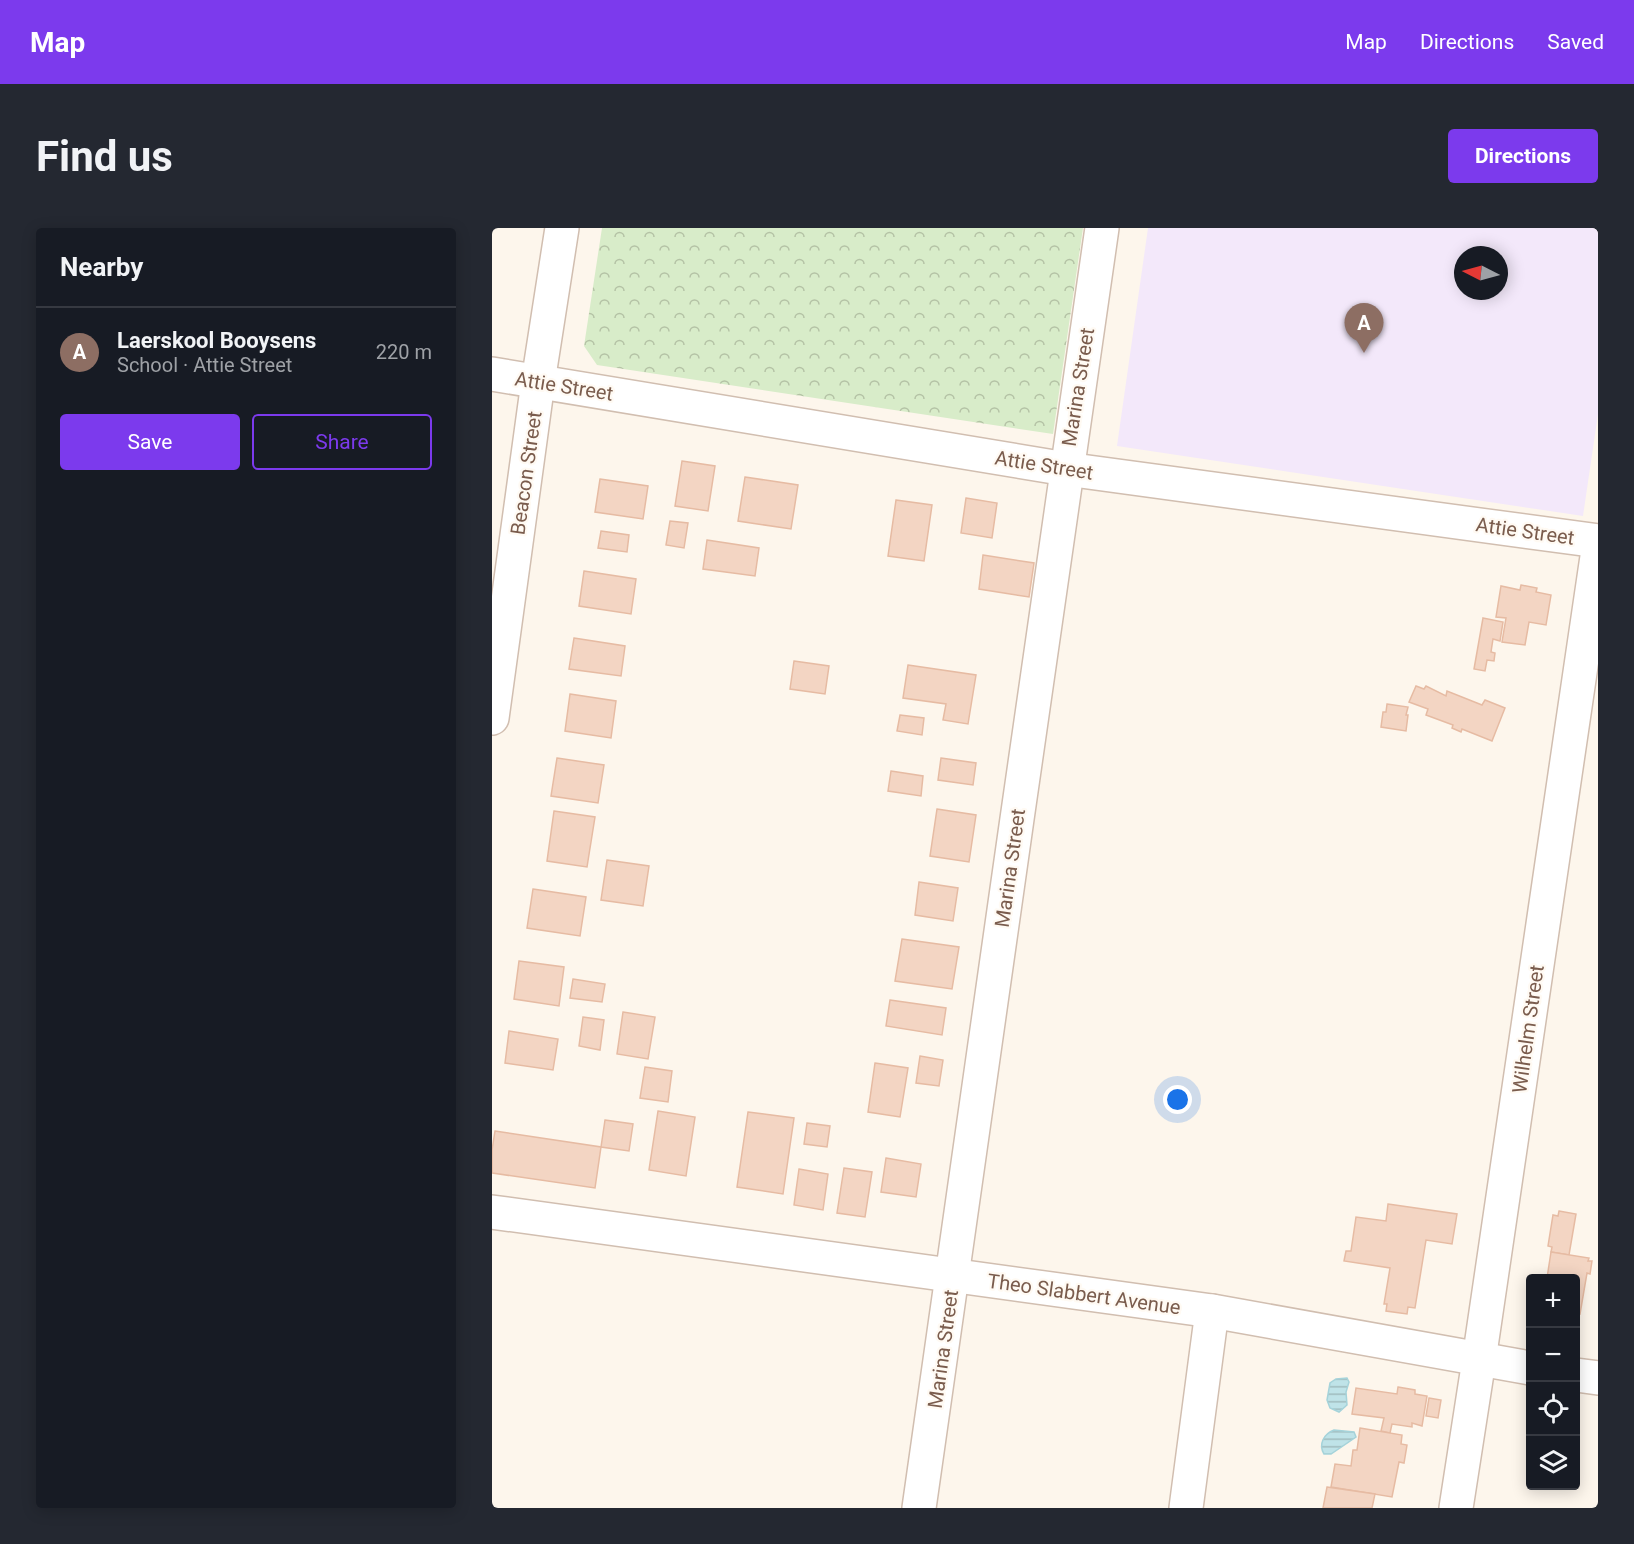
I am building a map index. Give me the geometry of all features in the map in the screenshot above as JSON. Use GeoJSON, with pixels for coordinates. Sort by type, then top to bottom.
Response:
{"type":"FeatureCollection","features":[{"type":"Feature","properties":{"kind":"street","name":"Beacon Street"},"geometry":{"type":"LineString","coordinates":[[492,718],[538,382],[562,228]]}},
{"type":"Feature","properties":{"kind":"street","name":"Marina Street"},"geometry":{"type":"LineString","coordinates":[[919,1508],[1102,228]]}},
{"type":"Feature","properties":{"kind":"street","name":"Attie Street"},"geometry":{"type":"LineString","coordinates":[[492,374],[1066,469],[1598,541]]}},
{"type":"Feature","properties":{"kind":"street","name":"Wilhelm Street"},"geometry":{"type":"LineString","coordinates":[[1456,1508],[1598,550]]}},
{"type":"Feature","properties":{"kind":"street","name":"Theo Slabbert Avenue"},"geometry":{"type":"LineString","coordinates":[[492,1212],[1212,1311],[1526,1367]]}},
{"type":"Feature","properties":{"kind":"street"},"geometry":{"type":"LineString","coordinates":[[1186,1508],[1212,1311]]}},
{"type":"Feature","properties":{"kind":"street"},"geometry":{"type":"LineString","coordinates":[[1580,1376],[1598,1378]]}},
{"type":"Feature","properties":{"kind":"shaded area"},"geometry":{"type":"Polygon","coordinates":[[[1148,228],[1598,228],[1598,414],[1583,516],[1117,446],[1148,228]]]}},
{"type":"Feature","properties":{"kind":"green space"},"geometry":{"type":"Polygon","coordinates":[[[602,228],[1083,228],[1053,434],[597,365],[584,346],[602,228]]]}},
{"type":"Feature","properties":{"kind":"water"},"geometry":{"type":"Polygon","coordinates":[[[1347,1378],[1349,1382],[1346,1392],[1347,1405],[1339,1412],[1330,1408],[1327,1400],[1330,1383],[1336,1379],[1347,1378]]]}},
{"type":"Feature","properties":{"kind":"water"},"geometry":{"type":"Polygon","coordinates":[[[1334,1430],[1354,1432],[1356,1437],[1331,1454],[1324,1454],[1323,1440],[1334,1430]]]}},
{"type":"Feature","properties":{"kind":"building"},"geometry":{"type":"Polygon","coordinates":[[[682,461],[715,466],[708,511],[675,506],[682,461]]]}},
{"type":"Feature","properties":{"kind":"building"},"geometry":{"type":"Polygon","coordinates":[[[745,477],[798,485],[791,529],[738,521],[745,477]]]}},
{"type":"Feature","properties":{"kind":"building"},"geometry":{"type":"Polygon","coordinates":[[[600,479],[648,486],[643,519],[595,512],[600,479]]]}},
{"type":"Feature","properties":{"kind":"building"},"geometry":{"type":"Polygon","coordinates":[[[966,498],[997,503],[992,538],[961,533],[966,498]]]}},
{"type":"Feature","properties":{"kind":"building"},"geometry":{"type":"Polygon","coordinates":[[[896,500],[932,505],[924,561],[888,556],[896,500]]]}},
{"type":"Feature","properties":{"kind":"building"},"geometry":{"type":"Polygon","coordinates":[[[670,521],[688,523],[684,548],[666,545],[670,521]]]}},
{"type":"Feature","properties":{"kind":"building"},"geometry":{"type":"Polygon","coordinates":[[[601,531],[629,535],[627,552],[598,548],[601,531]]]}},
{"type":"Feature","properties":{"kind":"building"},"geometry":{"type":"Polygon","coordinates":[[[707,540],[759,548],[755,576],[703,569],[707,540]]]}},
{"type":"Feature","properties":{"kind":"building"},"geometry":{"type":"Polygon","coordinates":[[[983,555],[1034,563],[1029,597],[979,589],[983,555]]]}},
{"type":"Feature","properties":{"kind":"building"},"geometry":{"type":"Polygon","coordinates":[[[584,571],[636,579],[631,614],[579,606],[584,571]]]}},
{"type":"Feature","properties":{"kind":"building"},"geometry":{"type":"Polygon","coordinates":[[[1521,585],[1537,588],[1536,592],[1551,595],[1546,625],[1529,622],[1525,645],[1502,642],[1506,618],[1496,617],[1501,586],[1520,590],[1521,585]]]}},
{"type":"Feature","properties":{"kind":"building"},"geometry":{"type":"Polygon","coordinates":[[[1483,618],[1503,622],[1500,641],[1493,639],[1491,652],[1495,653],[1494,661],[1487,660],[1485,671],[1474,669],[1483,618]]]}},
{"type":"Feature","properties":{"kind":"building"},"geometry":{"type":"Polygon","coordinates":[[[574,638],[625,646],[621,676],[569,669],[574,638]]]}},
{"type":"Feature","properties":{"kind":"building"},"geometry":{"type":"Polygon","coordinates":[[[794,661],[829,666],[825,694],[790,689],[794,661]]]}},
{"type":"Feature","properties":{"kind":"building"},"geometry":{"type":"Polygon","coordinates":[[[908,665],[976,675],[968,724],[943,720],[946,704],[903,698],[908,665]]]}},
{"type":"Feature","properties":{"kind":"building"},"geometry":{"type":"Polygon","coordinates":[[[1416,686],[1424,689],[1426,686],[1446,696],[1447,691],[1482,705],[1485,700],[1505,708],[1492,741],[1462,729],[1461,732],[1452,728],[1453,725],[1426,715],[1428,709],[1409,702],[1416,686]]]}},
{"type":"Feature","properties":{"kind":"building"},"geometry":{"type":"Polygon","coordinates":[[[570,694],[616,701],[611,738],[565,731],[570,694]]]}},
{"type":"Feature","properties":{"kind":"building"},"geometry":{"type":"Polygon","coordinates":[[[1387,704],[1408,707],[1406,731],[1381,727],[1383,712],[1386,712],[1387,704]]]}},
{"type":"Feature","properties":{"kind":"building"},"geometry":{"type":"Polygon","coordinates":[[[900,715],[924,718],[922,735],[897,731],[900,715]]]}},
{"type":"Feature","properties":{"kind":"building"},"geometry":{"type":"Polygon","coordinates":[[[557,758],[604,765],[598,803],[551,796],[557,758]]]}},
{"type":"Feature","properties":{"kind":"building"},"geometry":{"type":"Polygon","coordinates":[[[941,758],[976,763],[973,785],[938,780],[941,758]]]}},
{"type":"Feature","properties":{"kind":"building"},"geometry":{"type":"Polygon","coordinates":[[[891,771],[923,776],[921,796],[888,791],[891,771]]]}},
{"type":"Feature","properties":{"kind":"building"},"geometry":{"type":"Polygon","coordinates":[[[937,809],[976,815],[969,862],[930,856],[937,809]]]}},
{"type":"Feature","properties":{"kind":"building"},"geometry":{"type":"Polygon","coordinates":[[[554,811],[595,817],[587,867],[547,861],[554,811]]]}},
{"type":"Feature","properties":{"kind":"building"},"geometry":{"type":"Polygon","coordinates":[[[607,860],[649,866],[643,906],[601,900],[607,860]]]}},
{"type":"Feature","properties":{"kind":"building"},"geometry":{"type":"Polygon","coordinates":[[[919,882],[958,888],[953,921],[915,915],[919,882]]]}},
{"type":"Feature","properties":{"kind":"building"},"geometry":{"type":"Polygon","coordinates":[[[533,889],[586,897],[580,936],[527,928],[533,889]]]}},
{"type":"Feature","properties":{"kind":"building"},"geometry":{"type":"Polygon","coordinates":[[[902,939],[959,947],[952,989],[895,981],[902,939]]]}},
{"type":"Feature","properties":{"kind":"building"},"geometry":{"type":"Polygon","coordinates":[[[519,961],[564,967],[559,1006],[514,999],[519,961]]]}},
{"type":"Feature","properties":{"kind":"building"},"geometry":{"type":"Polygon","coordinates":[[[573,979],[605,984],[602,1002],[570,998],[573,979]]]}},
{"type":"Feature","properties":{"kind":"building"},"geometry":{"type":"Polygon","coordinates":[[[890,1000],[946,1008],[942,1035],[886,1026],[890,1000]]]}},
{"type":"Feature","properties":{"kind":"building"},"geometry":{"type":"Polygon","coordinates":[[[623,1012],[655,1017],[648,1059],[617,1054],[623,1012]]]}},
{"type":"Feature","properties":{"kind":"building"},"geometry":{"type":"Polygon","coordinates":[[[583,1017],[604,1020],[600,1050],[579,1046],[583,1017]]]}},
{"type":"Feature","properties":{"kind":"building"},"geometry":{"type":"Polygon","coordinates":[[[509,1031],[558,1039],[553,1070],[505,1063],[509,1031]]]}},
{"type":"Feature","properties":{"kind":"building"},"geometry":{"type":"Polygon","coordinates":[[[920,1056],[943,1060],[939,1086],[916,1083],[920,1056]]]}},
{"type":"Feature","properties":{"kind":"building"},"geometry":{"type":"Polygon","coordinates":[[[875,1063],[908,1068],[900,1117],[868,1112],[875,1063]]]}},
{"type":"Feature","properties":{"kind":"building"},"geometry":{"type":"Polygon","coordinates":[[[645,1067],[672,1071],[668,1102],[640,1098],[645,1067]]]}},
{"type":"Feature","properties":{"kind":"building"},"geometry":{"type":"Polygon","coordinates":[[[658,1111],[695,1117],[686,1176],[649,1170],[658,1111]]]}},
{"type":"Feature","properties":{"kind":"building"},"geometry":{"type":"Polygon","coordinates":[[[748,1112],[794,1118],[783,1194],[737,1187],[748,1112]]]}},
{"type":"Feature","properties":{"kind":"building"},"geometry":{"type":"Polygon","coordinates":[[[605,1120],[633,1124],[629,1151],[601,1147],[605,1120]]]}},
{"type":"Feature","properties":{"kind":"building"},"geometry":{"type":"Polygon","coordinates":[[[807,1123],[830,1126],[827,1147],[804,1144],[807,1123]]]}},
{"type":"Feature","properties":{"kind":"building"},"geometry":{"type":"Polygon","coordinates":[[[495,1131],[601,1147],[595,1188],[492,1173],[495,1131]]]}},
{"type":"Feature","properties":{"kind":"building"},"geometry":{"type":"Polygon","coordinates":[[[886,1158],[921,1164],[916,1197],[881,1192],[886,1158]]]}},
{"type":"Feature","properties":{"kind":"building"},"geometry":{"type":"Polygon","coordinates":[[[844,1168],[872,1172],[865,1217],[837,1213],[844,1168]]]}},
{"type":"Feature","properties":{"kind":"building"},"geometry":{"type":"Polygon","coordinates":[[[799,1169],[828,1174],[823,1210],[794,1205],[799,1169]]]}},
{"type":"Feature","properties":{"kind":"building"},"geometry":{"type":"Polygon","coordinates":[[[1388,1204],[1457,1214],[1452,1244],[1426,1240],[1415,1308],[1408,1307],[1407,1314],[1386,1311],[1387,1304],[1384,1304],[1390,1268],[1344,1261],[1346,1251],[1351,1251],[1356,1217],[1386,1221],[1388,1204]]]}},
{"type":"Feature","properties":{"kind":"building"},"geometry":{"type":"Polygon","coordinates":[[[1559,1211],[1576,1214],[1569,1255],[1551,1252],[1552,1247],[1548,1246],[1553,1215],[1558,1216],[1559,1211]]]}},
{"type":"Feature","properties":{"kind":"building"},"geometry":{"type":"Polygon","coordinates":[[[1551,1252],[1589,1258],[1588,1261],[1592,1261],[1590,1274],[1587,1273],[1580,1314],[1580,1274],[1548,1274],[1551,1252]]]}},
{"type":"Feature","properties":{"kind":"building"},"geometry":{"type":"Polygon","coordinates":[[[1398,1387],[1415,1390],[1415,1394],[1427,1396],[1422,1426],[1412,1423],[1412,1427],[1392,1424],[1390,1433],[1381,1431],[1384,1418],[1352,1414],[1356,1388],[1397,1394],[1398,1387]]]}},
{"type":"Feature","properties":{"kind":"building"},"geometry":{"type":"Polygon","coordinates":[[[1429,1398],[1441,1400],[1438,1418],[1426,1416],[1429,1398]]]}},
{"type":"Feature","properties":{"kind":"building"},"geometry":{"type":"Polygon","coordinates":[[[1360,1428],[1402,1435],[1401,1444],[1407,1445],[1404,1463],[1399,1462],[1392,1497],[1331,1487],[1335,1464],[1351,1466],[1353,1450],[1357,1450],[1360,1428]]]}},
{"type":"Feature","properties":{"kind":"building"},"geometry":{"type":"Polygon","coordinates":[[[1327,1487],[1375,1494],[1372,1508],[1323,1508],[1327,1487]]]}},
{"type":"Feature","properties":{"kind":"place","name":"Laerskool Booysens"},"geometry":{"type":"Point","coordinates":[1364,353]}}]}
